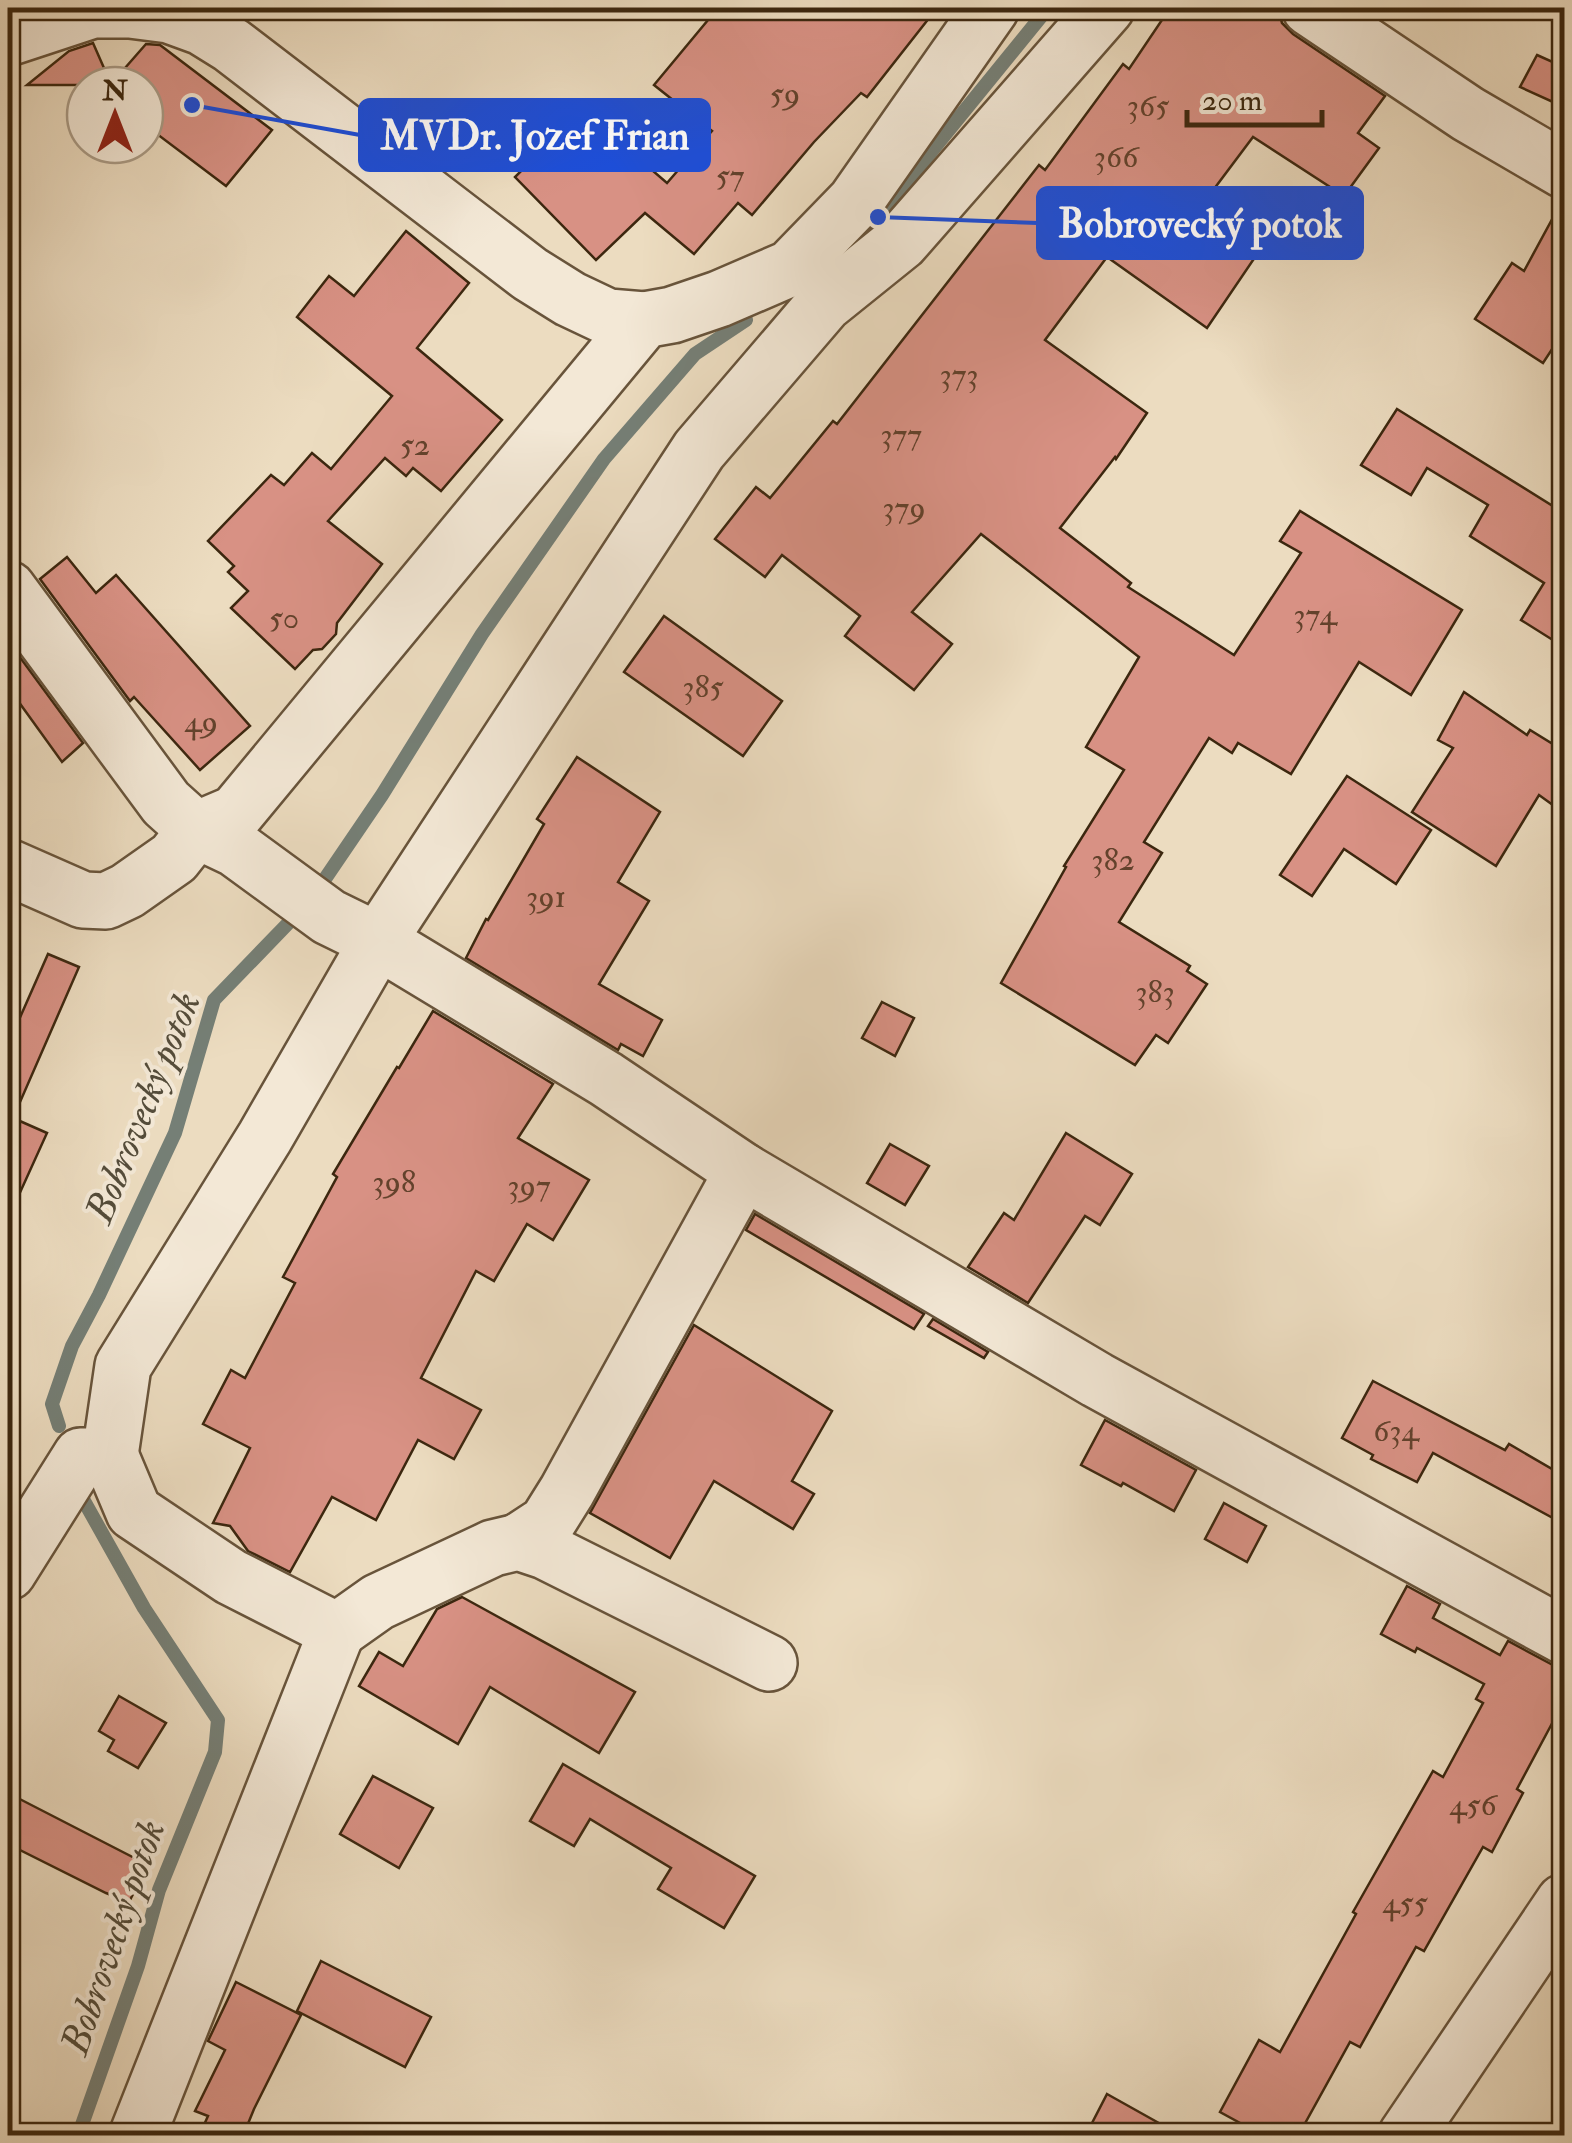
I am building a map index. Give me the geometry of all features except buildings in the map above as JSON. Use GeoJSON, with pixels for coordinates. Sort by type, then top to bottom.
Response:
{"type":"FeatureCollection","features":[{"type":"Feature","properties":{"kind":"street"},"geometry":{"type":"LineString","coordinates":[[337,1631],[231,1577],[134,1512],[110,1455],[123,1366],[265,1137],[378,941],[808,286],[855,202],[991,8]]}},
{"type":"Feature","properties":{"kind":"street"},"geometry":{"type":"LineString","coordinates":[[8,38],[93,10],[169,15],[202,27],[231,45],[530,274],[608,316],[644,320],[672,315],[719,298],[808,286],[902,242],[1106,8]]}},
{"type":"Feature","properties":{"kind":"street"},"geometry":{"type":"LineString","coordinates":[[1310,8],[1468,114],[1564,170]]}},
{"type":"Feature","properties":{"kind":"street"},"geometry":{"type":"LineString","coordinates":[[8,867],[82,900],[106,902],[174,858],[196,830],[236,813],[644,320]]}},
{"type":"Feature","properties":{"kind":"street"},"geometry":{"type":"LineString","coordinates":[[8,588],[166,804],[196,830],[236,849],[330,917],[378,941],[606,1080],[743,1172],[1097,1380],[1564,1636]]}},
{"type":"Feature","properties":{"kind":"street"},"geometry":{"type":"LineString","coordinates":[[137,2136],[337,1631],[378,1602],[494,1548],[518,1542],[548,1523],[743,1172]]}},
{"type":"Feature","properties":{"kind":"street"},"geometry":{"type":"LineString","coordinates":[[8,1572],[80,1456],[110,1455]]}},
{"type":"Feature","properties":{"kind":"street"},"geometry":{"type":"LineString","coordinates":[[518,1542],[544,1550],[769,1664]]}},
{"type":"Feature","properties":{"kind":"street"},"geometry":{"type":"LineString","coordinates":[[1406,2136],[1564,1902]]}},
{"type":"Feature","properties":{"kind":"waterway","name":"Bobrovecký potok"},"geometry":{"type":"LineString","coordinates":[[864,230],[1048,8]]}},
{"type":"Feature","properties":{"kind":"waterway","name":"Bobrovecký potok"},"geometry":{"type":"LineString","coordinates":[[314,895],[382,795],[482,634],[604,459],[695,354],[746,320]]}},
{"type":"Feature","properties":{"kind":"waterway","name":"Bobrovecký potok"},"geometry":{"type":"LineString","coordinates":[[59,1426],[52,1404],[72,1346],[175,1133],[214,1000],[300,911]]}},
{"type":"Feature","properties":{"kind":"waterway","name":"Bobrovecký potok"},"geometry":{"type":"LineString","coordinates":[[78,2136],[138,1966],[159,1890],[215,1752],[218,1720],[144,1608],[84,1501]]}},
{"type":"Feature","properties":{"kind":"place","name":"MVDr. Jozef Frian"},"geometry":{"type":"Point","coordinates":[192,105]}},
{"type":"Feature","properties":{"kind":"place","name":"Bobrovecký potok"},"geometry":{"type":"Point","coordinates":[878,217]}}]}
